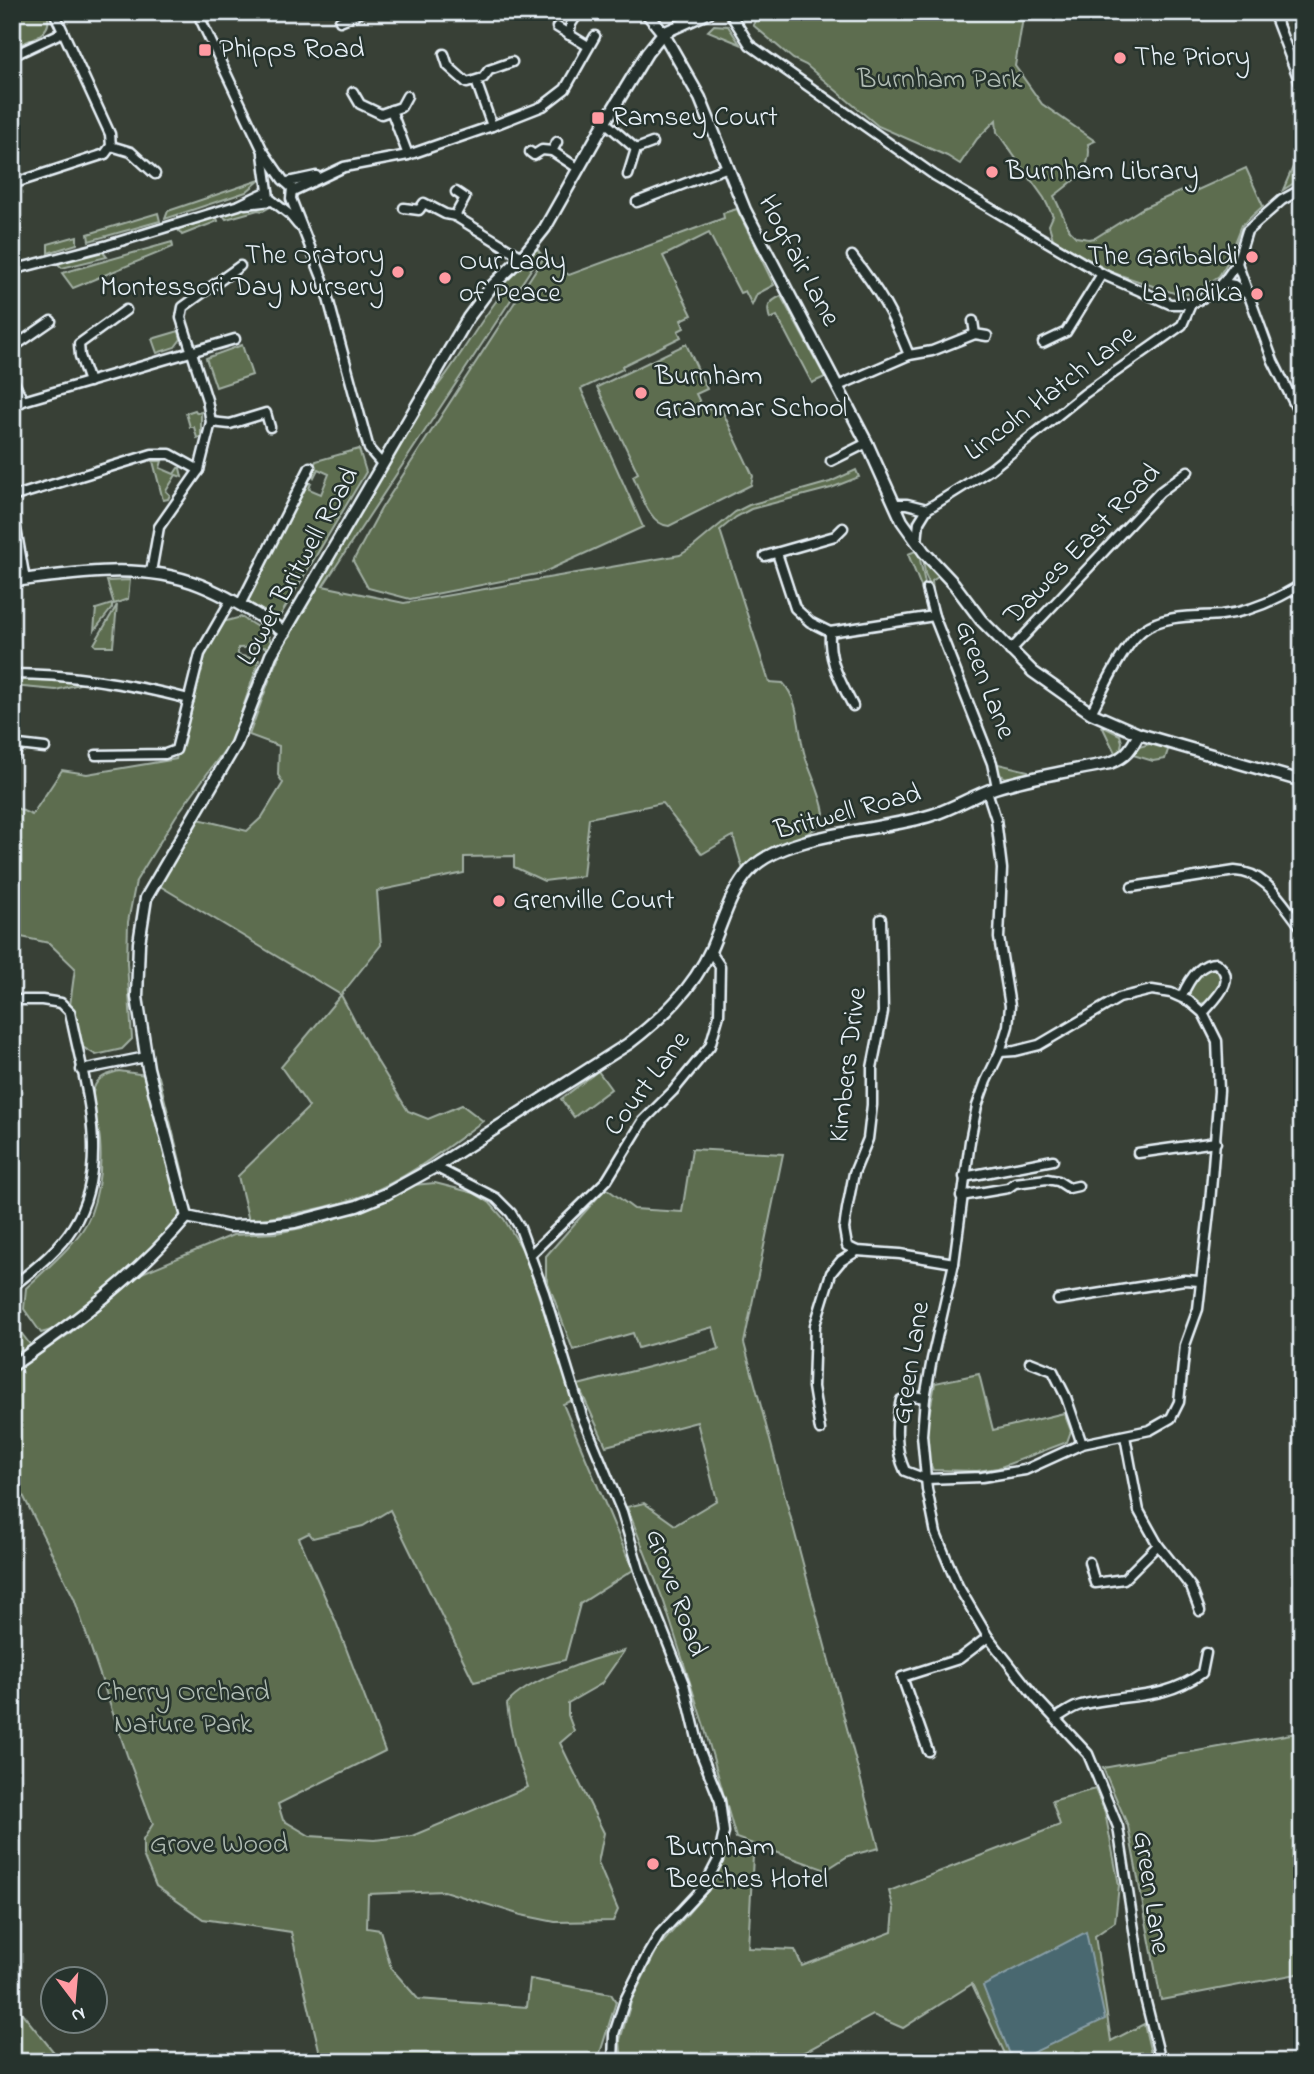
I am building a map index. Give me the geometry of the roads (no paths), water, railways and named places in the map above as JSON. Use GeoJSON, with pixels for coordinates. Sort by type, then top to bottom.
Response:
{"type":"FeatureCollection","features":[{"type":"Feature","properties":{"kind":"street"},"geometry":{"type":"LineString","coordinates":[[12,184],[105,154],[111,146],[110,134],[54,12]]}},
{"type":"Feature","properties":{"kind":"street"},"geometry":{"type":"LineString","coordinates":[[197,12],[263,151],[286,181],[292,195],[302,230],[323,280],[369,449],[383,464]]}},
{"type":"Feature","properties":{"kind":"street"},"geometry":{"type":"LineString","coordinates":[[340,21],[362,12]]}},
{"type":"Feature","properties":{"kind":"street"},"geometry":{"type":"LineString","coordinates":[[569,35],[579,12]]}},
{"type":"Feature","properties":{"kind":"street","name":"Hogfair Lane"},"geometry":{"type":"LineString","coordinates":[[646,12],[663,33],[705,108],[762,246],[838,386],[906,528],[1010,651],[1033,672],[1091,713],[1139,734]]}},
{"type":"Feature","properties":{"kind":"street"},"geometry":{"type":"LineString","coordinates":[[663,33],[710,12]]}},
{"type":"Feature","properties":{"kind":"street"},"geometry":{"type":"LineString","coordinates":[[729,12],[750,45],[934,175],[1102,274],[1170,304],[1191,304],[1203,299],[1223,283],[1237,262],[1247,231],[1282,200],[1302,189]]}},
{"type":"Feature","properties":{"kind":"street"},"geometry":{"type":"LineString","coordinates":[[1273,12],[1302,88]]}},
{"type":"Feature","properties":{"kind":"street"},"geometry":{"type":"LineString","coordinates":[[557,27],[588,46]]}},
{"type":"Feature","properties":{"kind":"street"},"geometry":{"type":"LineString","coordinates":[[12,56],[63,33]]}},
{"type":"Feature","properties":{"kind":"street","name":"Lower Britwell Road"},"geometry":{"type":"LineString","coordinates":[[187,1217],[146,1057],[136,997],[139,943],[146,898],[236,744],[271,655],[468,318],[491,287],[522,257],[545,228],[605,122],[647,53],[663,33]]}},
{"type":"Feature","properties":{"kind":"street"},"geometry":{"type":"LineString","coordinates":[[12,270],[108,245],[239,205],[268,189],[275,181],[325,174],[363,162],[408,155],[543,106],[565,89],[595,36]]}},
{"type":"Feature","properties":{"kind":"street"},"geometry":{"type":"LineString","coordinates":[[444,54],[448,66],[467,83],[484,78],[489,70],[512,62]]}},
{"type":"Feature","properties":{"kind":"street"},"geometry":{"type":"LineString","coordinates":[[476,81],[492,126]]}},
{"type":"Feature","properties":{"kind":"street"},"geometry":{"type":"LineString","coordinates":[[353,92],[360,104],[381,114],[401,107],[407,96]]}},
{"type":"Feature","properties":{"kind":"street"},"geometry":{"type":"LineString","coordinates":[[391,110],[408,155]]}},
{"type":"Feature","properties":{"kind":"street"},"geometry":{"type":"LineString","coordinates":[[605,122],[636,149]]}},
{"type":"Feature","properties":{"kind":"street"},"geometry":{"type":"LineString","coordinates":[[552,151],[557,142]]}},
{"type":"Feature","properties":{"kind":"street"},"geometry":{"type":"LineString","coordinates":[[628,174],[636,149],[652,142]]}},
{"type":"Feature","properties":{"kind":"street"},"geometry":{"type":"LineString","coordinates":[[111,146],[131,152],[155,174]]}},
{"type":"Feature","properties":{"kind":"street"},"geometry":{"type":"LineString","coordinates":[[530,152],[534,155],[542,150],[552,151],[579,169]]}},
{"type":"Feature","properties":{"kind":"street"},"geometry":{"type":"LineString","coordinates":[[263,151],[268,189],[275,203],[302,230]]}},
{"type":"Feature","properties":{"kind":"street"},"geometry":{"type":"LineString","coordinates":[[637,202],[728,167]]}},
{"type":"Feature","properties":{"kind":"street"},"geometry":{"type":"LineString","coordinates":[[239,205],[286,204],[292,195],[325,174]]}},
{"type":"Feature","properties":{"kind":"street"},"geometry":{"type":"LineString","coordinates":[[455,216],[470,188]]}},
{"type":"Feature","properties":{"kind":"street"},"geometry":{"type":"LineString","coordinates":[[456,192],[465,198]]}},
{"type":"Feature","properties":{"kind":"street"},"geometry":{"type":"LineString","coordinates":[[404,208],[419,210],[424,203],[455,216],[522,257]]}},
{"type":"Feature","properties":{"kind":"street"},"geometry":{"type":"LineString","coordinates":[[852,256],[894,316],[909,355]]}},
{"type":"Feature","properties":{"kind":"street"},"geometry":{"type":"LineString","coordinates":[[1237,262],[1273,361],[1302,419]]}},
{"type":"Feature","properties":{"kind":"street"},"geometry":{"type":"LineString","coordinates":[[150,572],[159,527],[199,470],[211,422],[193,352],[181,318],[183,307],[240,266]]}},
{"type":"Feature","properties":{"kind":"street"},"geometry":{"type":"LineString","coordinates":[[1043,343],[1066,332],[1102,274]]}},
{"type":"Feature","properties":{"kind":"street"},"geometry":{"type":"LineString","coordinates":[[1223,283],[1234,285],[1248,295]]}},
{"type":"Feature","properties":{"kind":"street","name":"Lincoln Hatch Lane"},"geometry":{"type":"LineString","coordinates":[[927,509],[991,469],[1084,394],[1182,325],[1191,304]]}},
{"type":"Feature","properties":{"kind":"street"},"geometry":{"type":"LineString","coordinates":[[89,382],[79,344],[126,310]]}},
{"type":"Feature","properties":{"kind":"street"},"geometry":{"type":"LineString","coordinates":[[12,348],[51,321]]}},
{"type":"Feature","properties":{"kind":"street"},"geometry":{"type":"LineString","coordinates":[[974,321],[975,334]]}},
{"type":"Feature","properties":{"kind":"street"},"geometry":{"type":"LineString","coordinates":[[838,386],[909,355],[932,351],[975,334],[987,336]]}},
{"type":"Feature","properties":{"kind":"street"},"geometry":{"type":"LineString","coordinates":[[12,408],[23,401],[235,339]]}},
{"type":"Feature","properties":{"kind":"street"},"geometry":{"type":"LineString","coordinates":[[12,379],[23,401]]}},
{"type":"Feature","properties":{"kind":"street"},"geometry":{"type":"LineString","coordinates":[[211,422],[230,424],[266,413],[270,427]]}},
{"type":"Feature","properties":{"kind":"street"},"geometry":{"type":"LineString","coordinates":[[831,461],[867,443]]}},
{"type":"Feature","properties":{"kind":"street"},"geometry":{"type":"LineString","coordinates":[[12,497],[152,454],[170,454],[199,470]]}},
{"type":"Feature","properties":{"kind":"street"},"geometry":{"type":"LineString","coordinates":[[96,755],[165,754],[176,750],[200,654],[235,603],[310,467]]}},
{"type":"Feature","properties":{"kind":"street","name":"Dawes East Road"},"geometry":{"type":"LineString","coordinates":[[1010,651],[1160,492],[1188,471]]}},
{"type":"Feature","properties":{"kind":"street"},"geometry":{"type":"LineString","coordinates":[[894,504],[927,509],[919,522],[917,542]]}},
{"type":"Feature","properties":{"kind":"street"},"geometry":{"type":"LineString","coordinates":[[12,505],[25,580]]}},
{"type":"Feature","properties":{"kind":"street"},"geometry":{"type":"LineString","coordinates":[[765,556],[835,536],[843,528]]}},
{"type":"Feature","properties":{"kind":"street"},"geometry":{"type":"LineString","coordinates":[[776,553],[795,608],[810,622],[830,632],[934,616]]}},
{"type":"Feature","properties":{"kind":"street"},"geometry":{"type":"LineString","coordinates":[[12,581],[125,571],[150,572],[198,584],[285,632]]}},
{"type":"Feature","properties":{"kind":"street"},"geometry":{"type":"LineString","coordinates":[[1091,713],[1130,644],[1142,631],[1160,622],[1187,616],[1223,615],[1243,611],[1299,586],[1302,596]]}},
{"type":"Feature","properties":{"kind":"street","name":"Green Lane"},"geometry":{"type":"LineString","coordinates":[[926,589],[992,763],[992,789],[1002,869],[999,938],[1010,1006],[1009,1026],[977,1106],[964,1177],[954,1263],[925,1398],[922,1435],[926,1479],[936,1534],[958,1586],[988,1637],[1088,1755],[1118,1827],[1144,1994],[1161,2062]]}},
{"type":"Feature","properties":{"kind":"street"},"geometry":{"type":"LineString","coordinates":[[830,632],[829,651],[853,706]]}},
{"type":"Feature","properties":{"kind":"street"},"geometry":{"type":"LineString","coordinates":[[12,674],[53,674],[112,682],[189,699]]}},
{"type":"Feature","properties":{"kind":"street"},"geometry":{"type":"LineString","coordinates":[[1139,734],[1302,780]]}},
{"type":"Feature","properties":{"kind":"street","name":"Britwell Road"},"geometry":{"type":"LineString","coordinates":[[187,1217],[229,1226],[269,1226],[357,1206],[386,1194],[435,1167],[628,1044],[653,1025],[685,991],[710,951],[740,883],[753,867],[793,847],[823,838],[931,815],[992,789],[1122,759],[1139,734]]}},
{"type":"Feature","properties":{"kind":"street"},"geometry":{"type":"LineString","coordinates":[[12,759],[19,745],[45,748]]}},
{"type":"Feature","properties":{"kind":"street"},"geometry":{"type":"LineString","coordinates":[[1132,887],[1235,871],[1248,872],[1262,879],[1302,928]]}},
{"type":"Feature","properties":{"kind":"street","name":"Kimbers Drive"},"geometry":{"type":"LineString","coordinates":[[856,1251],[847,1246],[844,1229],[854,1173],[868,1139],[872,1068],[884,1012],[881,919]]}},
{"type":"Feature","properties":{"kind":"street","name":"Court Lane"},"geometry":{"type":"LineString","coordinates":[[531,1254],[607,1180],[643,1121],[673,1091],[709,1046],[719,1015],[720,966],[710,951]]}},
{"type":"Feature","properties":{"kind":"street"},"geometry":{"type":"LineString","coordinates":[[1182,996],[1202,966],[1216,962],[1224,969],[1227,978],[1225,985],[1203,1013]]}},
{"type":"Feature","properties":{"kind":"street"},"geometry":{"type":"LineString","coordinates":[[925,1398],[913,1396],[901,1400],[897,1441],[905,1471],[926,1479],[982,1478],[1025,1470],[1082,1444],[1150,1430],[1171,1418],[1179,1402],[1185,1345],[1198,1309],[1216,1142],[1219,1091],[1217,1041],[1203,1013],[1182,996],[1152,990],[1119,998],[1038,1045],[1000,1052]]}},
{"type":"Feature","properties":{"kind":"street"},"geometry":{"type":"LineString","coordinates":[[12,1000],[61,1003],[70,1012],[93,1136],[93,1172],[85,1203],[73,1227],[48,1257],[12,1287]]}},
{"type":"Feature","properties":{"kind":"street"},"geometry":{"type":"LineString","coordinates":[[81,1070],[146,1057]]}},
{"type":"Feature","properties":{"kind":"street"},"geometry":{"type":"LineString","coordinates":[[1138,1153],[1216,1142]]}},
{"type":"Feature","properties":{"kind":"street"},"geometry":{"type":"LineString","coordinates":[[964,1177],[1054,1160]]}},
{"type":"Feature","properties":{"kind":"street","name":"Grove Road"},"geometry":{"type":"LineString","coordinates":[[435,1167],[496,1198],[520,1228],[531,1254],[582,1416],[622,1512],[640,1573],[684,1684],[700,1751],[720,1801],[724,1832],[718,1860],[705,1888],[660,1934],[628,1994],[614,2034],[613,2062]]}},
{"type":"Feature","properties":{"kind":"street"},"geometry":{"type":"LineString","coordinates":[[961,1196],[1047,1179],[1058,1181],[1069,1188],[1078,1186]]}},
{"type":"Feature","properties":{"kind":"street"},"geometry":{"type":"LineString","coordinates":[[12,1366],[82,1317],[161,1248],[187,1217]]}},
{"type":"Feature","properties":{"kind":"street"},"geometry":{"type":"LineString","coordinates":[[820,1430],[813,1387],[815,1325],[831,1273],[841,1261],[856,1251],[900,1254],[954,1263]]}},
{"type":"Feature","properties":{"kind":"street"},"geometry":{"type":"LineString","coordinates":[[1058,1300],[1184,1280],[1200,1281]]}},
{"type":"Feature","properties":{"kind":"street"},"geometry":{"type":"LineString","coordinates":[[1030,1362],[1053,1371],[1066,1397],[1082,1444]]}},
{"type":"Feature","properties":{"kind":"street"},"geometry":{"type":"LineString","coordinates":[[1125,1436],[1139,1511],[1158,1545],[1191,1587],[1200,1611]]}},
{"type":"Feature","properties":{"kind":"street"},"geometry":{"type":"LineString","coordinates":[[1089,1562],[1095,1583],[1124,1579],[1158,1545]]}},
{"type":"Feature","properties":{"kind":"street"},"geometry":{"type":"LineString","coordinates":[[928,1751],[902,1678],[959,1659],[988,1637]]}},
{"type":"Feature","properties":{"kind":"street"},"geometry":{"type":"LineString","coordinates":[[1056,1718],[1079,1705],[1160,1693],[1185,1685],[1202,1673],[1206,1653]]}},
{"type":"Feature","properties":{"kind":"water"},"geometry":{"type":"Polygon","coordinates":[[[1086,1932],[1105,2019],[1013,2062],[983,1986],[1086,1932]]]}},
{"type":"Feature","properties":{"kind":"place","name":"Phipps Road"},"geometry":{"type":"Point","coordinates":[205,50]}},
{"type":"Feature","properties":{"kind":"place","name":"The Priory"},"geometry":{"type":"Point","coordinates":[1120,58]}},
{"type":"Feature","properties":{"kind":"place","name":"Ramsey Court"},"geometry":{"type":"Point","coordinates":[598,118]}},
{"type":"Feature","properties":{"kind":"place","name":"Burnham Library"},"geometry":{"type":"Point","coordinates":[992,172]}},
{"type":"Feature","properties":{"kind":"place","name":"The Garibaldi"},"geometry":{"type":"Point","coordinates":[1252,257]}},
{"type":"Feature","properties":{"kind":"place","name":"The Oratory Montessori Day Nursery"},"geometry":{"type":"Point","coordinates":[398,272]}},
{"type":"Feature","properties":{"kind":"place","name":"Our Lady of Peace"},"geometry":{"type":"Point","coordinates":[445,278]}},
{"type":"Feature","properties":{"kind":"place","name":"La Indika"},"geometry":{"type":"Point","coordinates":[1257,294]}},
{"type":"Feature","properties":{"kind":"place","name":"Burnham Grammar School"},"geometry":{"type":"Point","coordinates":[641,393]}},
{"type":"Feature","properties":{"kind":"place","name":"Grenville Court"},"geometry":{"type":"Point","coordinates":[499,901]}},
{"type":"Feature","properties":{"kind":"place","name":"Burnham Beeches Hotel"},"geometry":{"type":"Point","coordinates":[653,1864]}},
{"type":"Feature","properties":{"kind":"park label","name":"Burnham Park"},"geometry":{"type":"Point","coordinates":[940,80]}},
{"type":"Feature","properties":{"kind":"park label","name":"Cherry Orchard Nature Park"},"geometry":{"type":"Point","coordinates":[183,1709]}},
{"type":"Feature","properties":{"kind":"park label","name":"Grove Wood"},"geometry":{"type":"Point","coordinates":[219,1845]}}]}
